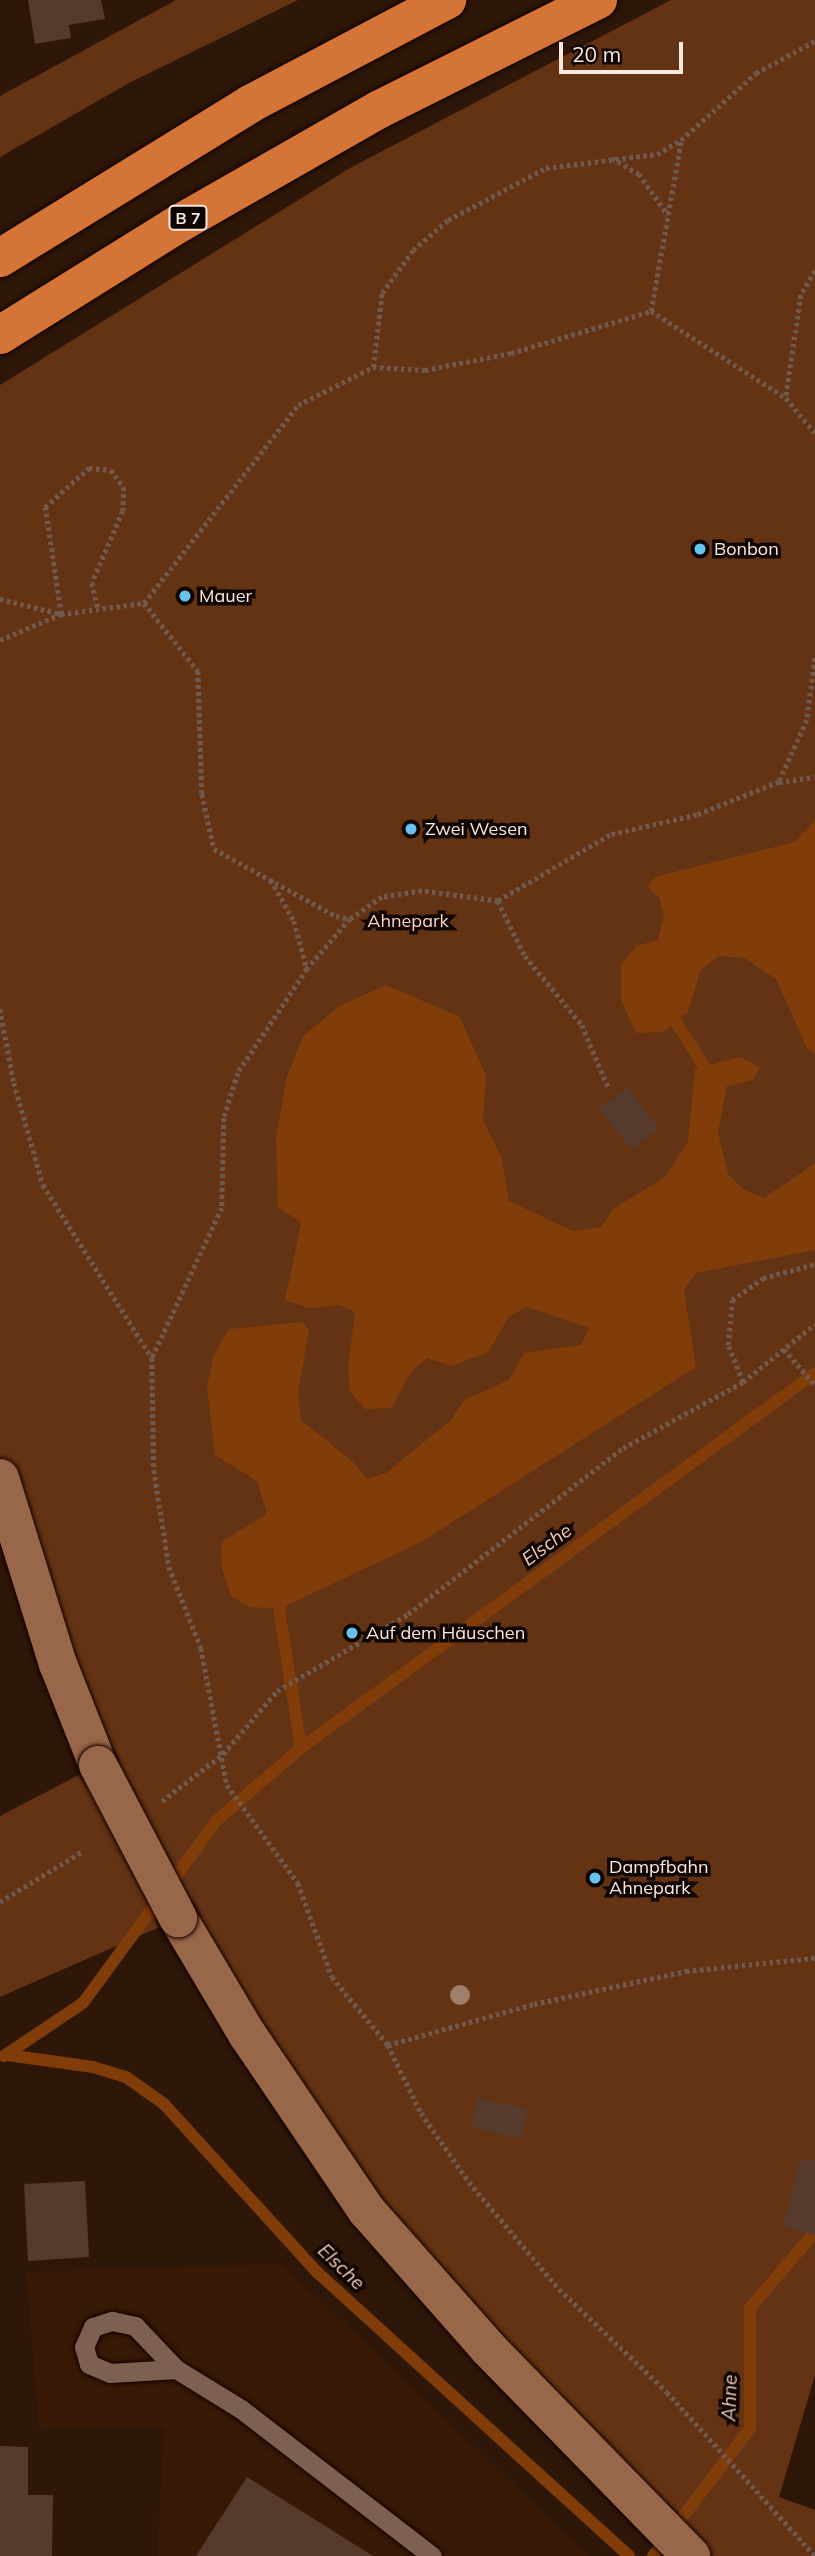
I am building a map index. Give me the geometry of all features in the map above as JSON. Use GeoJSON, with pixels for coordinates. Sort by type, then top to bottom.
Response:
{"type":"FeatureCollection","features":[{"type":"Feature","properties":{"kind":"highway"},"geometry":{"type":"LineString","coordinates":[[0,258],[250,104],[447,0]]}},
{"type":"Feature","properties":{"kind":"highway","name":"B 7"},"geometry":{"type":"LineString","coordinates":[[0,335],[180,223],[368,116],[598,0]]}},
{"type":"Feature","properties":{"kind":"main road"},"geometry":{"type":"LineString","coordinates":[[0,1478],[53,1651],[98,1765],[178,1918],[247,2034],[368,2211],[488,2348],[691,2556]]}},
{"type":"Feature","properties":{"kind":"lane"},"geometry":{"type":"LineString","coordinates":[[176,2369],[241,2409],[432,2556]]}},
{"type":"Feature","properties":{"kind":"path"},"geometry":{"type":"LineString","coordinates":[[373,367],[382,293],[413,250],[447,220],[546,168],[611,157],[657,153],[681,140],[756,73],[815,41]]}},
{"type":"Feature","properties":{"kind":"path"},"geometry":{"type":"LineString","coordinates":[[652,311],[681,140]]}},
{"type":"Feature","properties":{"kind":"path"},"geometry":{"type":"LineString","coordinates":[[611,157],[639,174],[668,215]]}},
{"type":"Feature","properties":{"kind":"path"},"geometry":{"type":"LineString","coordinates":[[786,398],[801,295],[815,271]]}},
{"type":"Feature","properties":{"kind":"path"},"geometry":{"type":"LineString","coordinates":[[0,640],[61,614],[144,603],[298,405],[373,367],[425,370],[512,353],[652,311],[786,398],[815,433]]}},
{"type":"Feature","properties":{"kind":"path"},"geometry":{"type":"LineString","coordinates":[[61,614],[45,507],[89,468],[111,470],[124,487],[124,511],[92,583],[98,609]]}},
{"type":"Feature","properties":{"kind":"path"},"geometry":{"type":"LineString","coordinates":[[0,599],[61,614]]}},
{"type":"Feature","properties":{"kind":"path"},"geometry":{"type":"LineString","coordinates":[[144,603],[198,671],[202,794],[214,849],[336,916],[350,919]]}},
{"type":"Feature","properties":{"kind":"path"},"geometry":{"type":"LineString","coordinates":[[779,782],[807,719],[815,658]]}},
{"type":"Feature","properties":{"kind":"path"},"geometry":{"type":"LineString","coordinates":[[815,777],[779,782],[697,815],[610,835],[498,901],[422,891],[382,897],[350,919],[307,969],[238,1073],[224,1118],[222,1208],[152,1358],[154,1470],[169,1567],[201,1648],[227,1785],[298,1883],[332,1977],[388,2045],[421,2113],[469,2182],[559,2289],[667,2392],[815,2556]]}},
{"type":"Feature","properties":{"kind":"path"},"geometry":{"type":"LineString","coordinates":[[270,880],[295,921],[307,969]]}},
{"type":"Feature","properties":{"kind":"path"},"geometry":{"type":"LineString","coordinates":[[498,901],[525,956],[582,1025],[608,1087]]}},
{"type":"Feature","properties":{"kind":"path"},"geometry":{"type":"LineString","coordinates":[[0,1009],[14,1083],[43,1185],[152,1358]]}},
{"type":"Feature","properties":{"kind":"path"},"geometry":{"type":"LineString","coordinates":[[743,1382],[728,1345],[732,1300],[763,1278],[815,1264]]}},
{"type":"Feature","properties":{"kind":"path"},"geometry":{"type":"LineString","coordinates":[[162,1801],[223,1754],[277,1691],[408,1614],[623,1448],[743,1382],[815,1324]]}},
{"type":"Feature","properties":{"kind":"path"},"geometry":{"type":"LineString","coordinates":[[784,1349],[815,1385]]}},
{"type":"Feature","properties":{"kind":"path"},"geometry":{"type":"LineString","coordinates":[[0,1902],[80,1852]]}},
{"type":"Feature","properties":{"kind":"path"},"geometry":{"type":"LineString","coordinates":[[388,2045],[534,2004],[686,1971],[815,1958]]}},
{"type":"Feature","properties":{"kind":"shaded area"},"geometry":{"type":"Polygon","coordinates":[[[815,820],[815,1054],[807,1048],[776,979],[744,958],[718,956],[700,971],[688,1012],[663,1032],[636,1033],[621,1000],[621,965],[636,946],[658,940],[664,915],[659,897],[647,887],[654,877],[795,842],[815,820]]]}},
{"type":"Feature","properties":{"kind":"shaded area"},"geometry":{"type":"Polygon","coordinates":[[[386,985],[460,1017],[486,1076],[483,1120],[502,1158],[509,1201],[573,1231],[601,1227],[613,1209],[665,1177],[688,1142],[695,1069],[740,1057],[760,1067],[753,1080],[727,1086],[718,1132],[728,1174],[744,1190],[764,1198],[815,1163],[815,1250],[696,1273],[684,1290],[696,1367],[423,1541],[279,1609],[250,1607],[231,1596],[222,1569],[221,1542],[267,1514],[257,1481],[215,1455],[207,1387],[213,1357],[229,1329],[303,1322],[309,1330],[298,1393],[301,1420],[352,1461],[367,1479],[386,1473],[451,1420],[464,1400],[509,1380],[524,1353],[581,1345],[589,1328],[527,1307],[509,1317],[488,1352],[452,1366],[427,1358],[412,1371],[391,1408],[365,1409],[350,1392],[348,1366],[355,1312],[339,1305],[309,1308],[285,1300],[301,1223],[278,1207],[276,1137],[287,1076],[304,1035],[340,1006],[386,985]]]}},
{"type":"Feature","properties":{"kind":"shaded area"},"geometry":{"type":"Polygon","coordinates":[[[282,2264],[589,2556],[157,2556],[164,2427],[39,2429],[26,2272],[282,2264]]]}},
{"type":"Feature","properties":{"kind":"green space"},"geometry":{"type":"Polygon","coordinates":[[[176,0],[298,0],[129,83],[0,157],[0,96],[176,0]]]}},
{"type":"Feature","properties":{"kind":"green space","name":"Ahnepark"},"geometry":{"type":"Polygon","coordinates":[[[671,0],[815,0],[815,2375],[779,2497],[815,2510],[815,2556],[691,2556],[488,2348],[178,1919],[0,1997],[0,1816],[98,1765],[23,1561],[0,1458],[0,385],[350,168],[671,0]]]}},
{"type":"Feature","properties":{"kind":"building"},"geometry":{"type":"Polygon","coordinates":[[[28,0],[101,0],[105,19],[69,25],[71,38],[35,44],[28,0]]]}},
{"type":"Feature","properties":{"kind":"building"},"geometry":{"type":"Polygon","coordinates":[[[626,1087],[659,1128],[633,1150],[599,1109],[626,1087]]]}},
{"type":"Feature","properties":{"kind":"building"},"geometry":{"type":"Polygon","coordinates":[[[477,2098],[528,2109],[522,2139],[471,2128],[477,2098]]]}},
{"type":"Feature","properties":{"kind":"building"},"geometry":{"type":"Polygon","coordinates":[[[800,2158],[815,2162],[815,2235],[783,2227],[800,2158]]]}},
{"type":"Feature","properties":{"kind":"building"},"geometry":{"type":"Polygon","coordinates":[[[85,2181],[89,2257],[28,2261],[24,2184],[85,2181]]]}},
{"type":"Feature","properties":{"kind":"building"},"geometry":{"type":"Polygon","coordinates":[[[0,2446],[28,2447],[28,2495],[53,2495],[52,2556],[0,2556],[0,2446]]]}},
{"type":"Feature","properties":{"kind":"building"},"geometry":{"type":"Polygon","coordinates":[[[247,2477],[373,2556],[196,2556],[247,2477]]]}},
{"type":"Feature","properties":{"kind":"waterway"},"geometry":{"type":"LineString","coordinates":[[676,1022],[704,1066]]}},
{"type":"Feature","properties":{"kind":"waterway","name":"Elsche"},"geometry":{"type":"LineString","coordinates":[[301,1748],[815,1373]]}},
{"type":"Feature","properties":{"kind":"waterway","name":"Elsche"},"geometry":{"type":"LineString","coordinates":[[4,2056],[83,2003],[216,1821],[301,1748],[279,1609]]}},
{"type":"Feature","properties":{"kind":"waterway","name":"Elsche"},"geometry":{"type":"LineString","coordinates":[[7,2055],[93,2067],[126,2077],[164,2104],[317,2272],[629,2556]]}},
{"type":"Feature","properties":{"kind":"waterway","name":"Ahne"},"geometry":{"type":"LineString","coordinates":[[653,2556],[750,2428],[750,2308],[815,2232]]}},
{"type":"Feature","properties":{"kind":"place","name":"Bonbon"},"geometry":{"type":"Point","coordinates":[700,549]}},
{"type":"Feature","properties":{"kind":"place","name":"Mauer"},"geometry":{"type":"Point","coordinates":[185,596]}},
{"type":"Feature","properties":{"kind":"place","name":"Zwei Wesen"},"geometry":{"type":"Point","coordinates":[411,829]}},
{"type":"Feature","properties":{"kind":"place","name":"Auf dem Häuschen"},"geometry":{"type":"Point","coordinates":[352,1633]}},
{"type":"Feature","properties":{"kind":"place","name":"Dampfbahn Ahnepark"},"geometry":{"type":"Point","coordinates":[595,1878]}}]}
